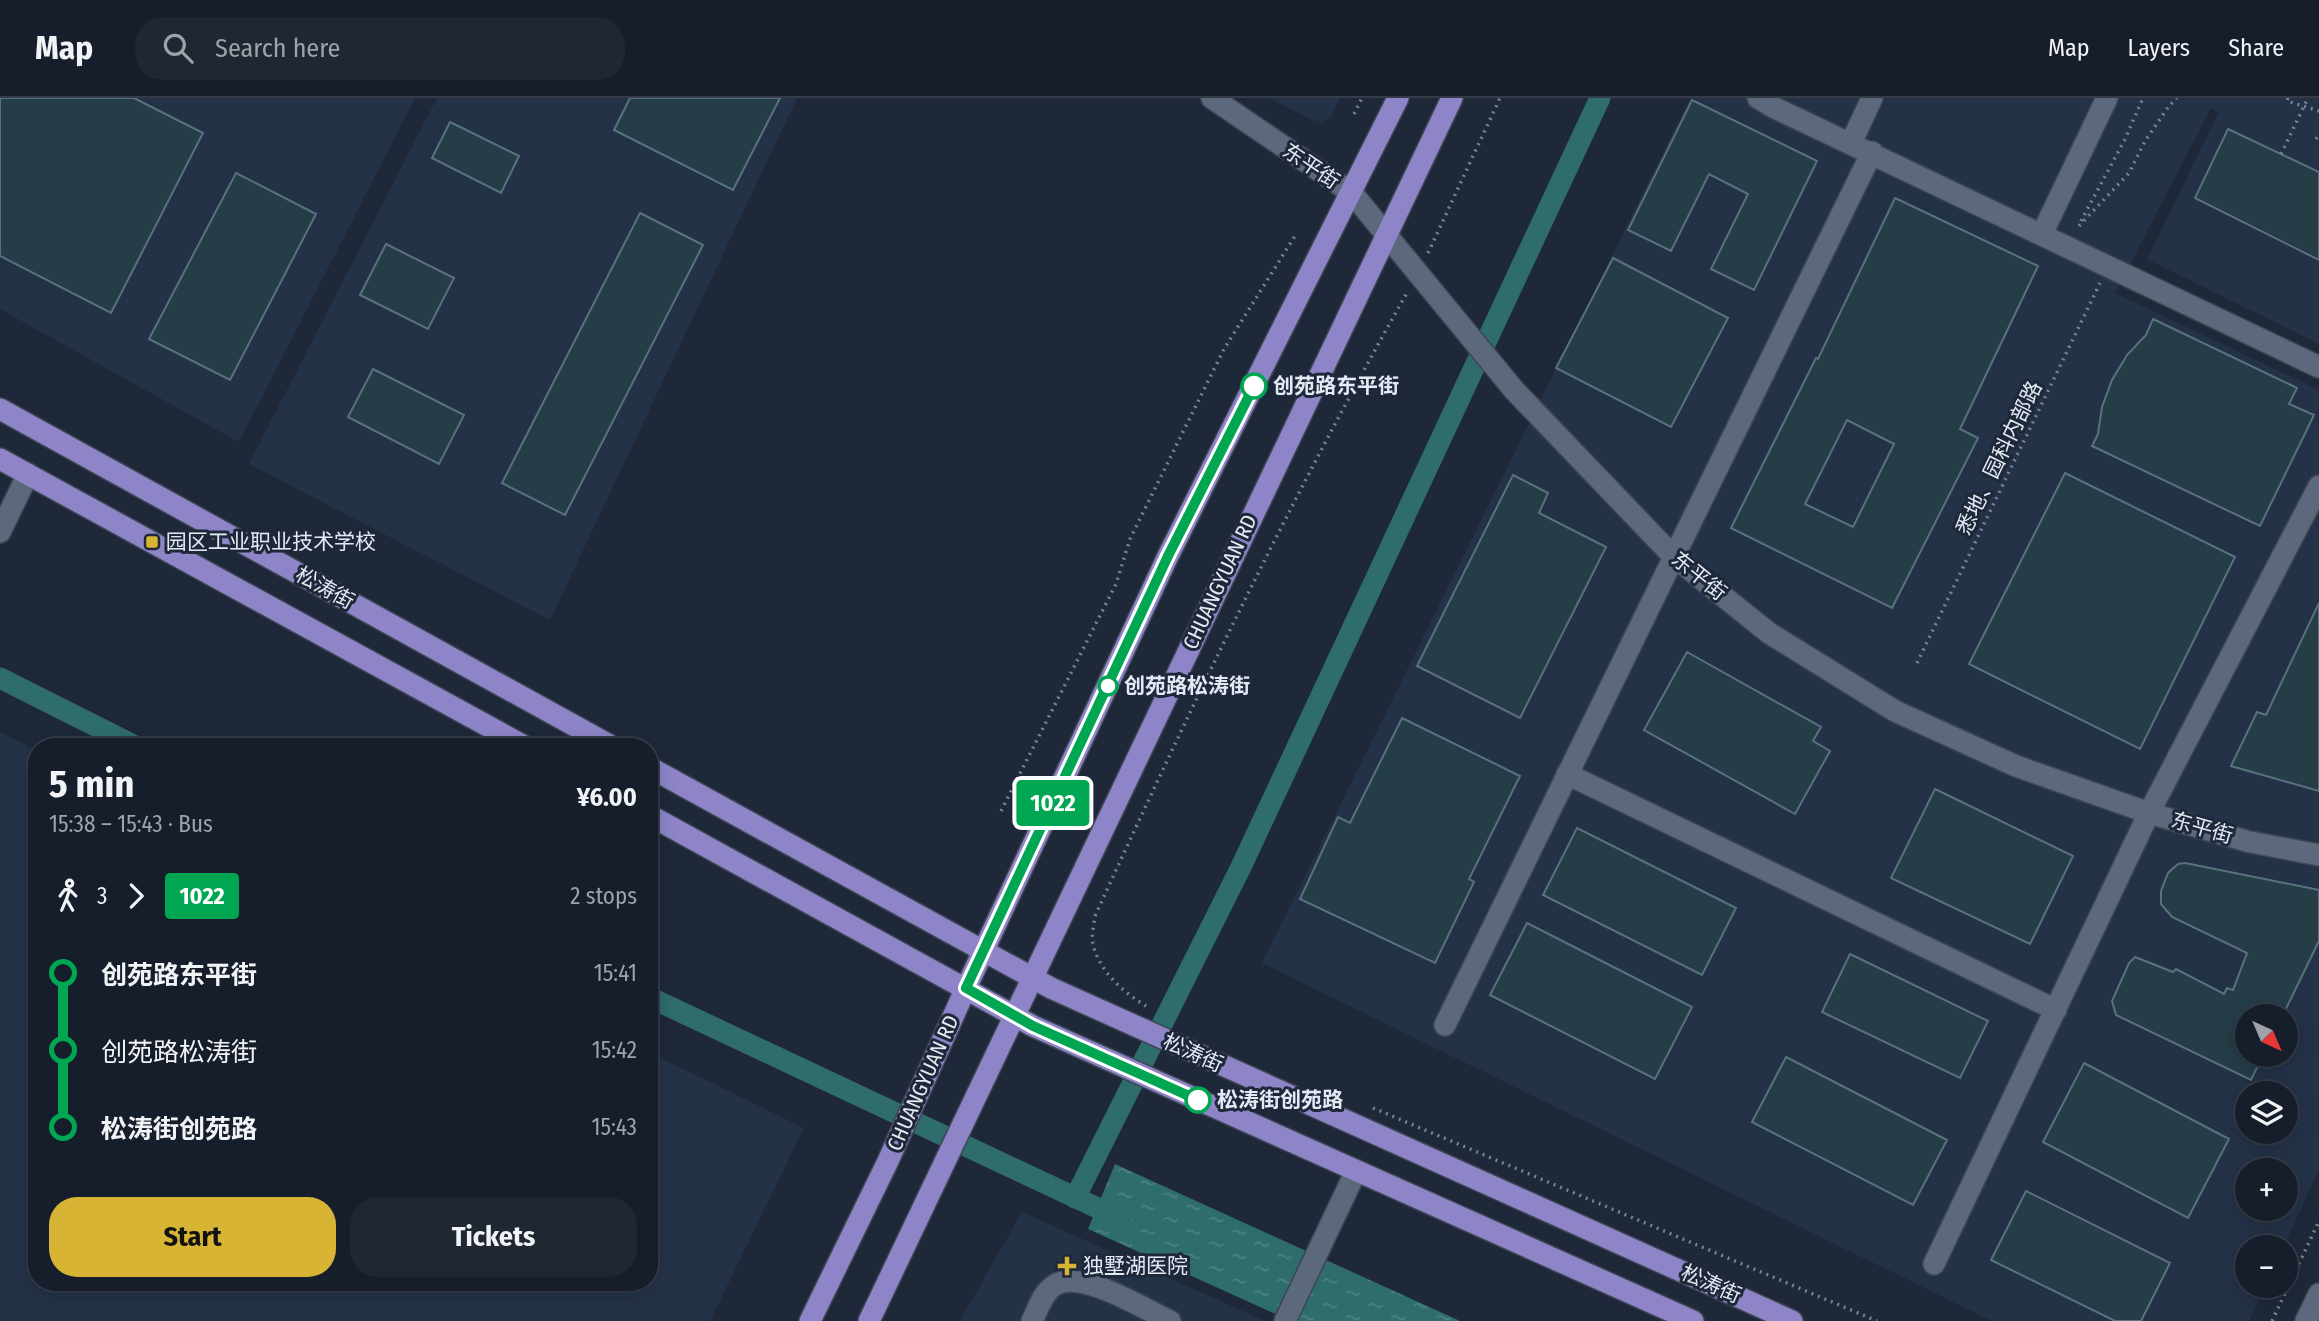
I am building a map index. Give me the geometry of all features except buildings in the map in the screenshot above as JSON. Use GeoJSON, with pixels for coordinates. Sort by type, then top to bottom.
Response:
{"type":"FeatureCollection","features":[{"type":"Feature","properties":{"kind":"main road","name":"CHUANGYUAN RD"},"geometry":{"type":"LineString","coordinates":[[810,1321],[926,1080],[966,988],[1168,556],[1398,98]]}},
{"type":"Feature","properties":{"kind":"main road","name":"CHUANGYUAN RD"},"geometry":{"type":"LineString","coordinates":[[869,1321],[1452,98]]}},
{"type":"Feature","properties":{"kind":"main road","name":"松涛街"},"geometry":{"type":"LineString","coordinates":[[0,409],[597,738]]}},
{"type":"Feature","properties":{"kind":"main road","name":"松涛街"},"geometry":{"type":"LineString","coordinates":[[0,459],[510,738]]}},
{"type":"Feature","properties":{"kind":"main road","name":"松涛街"},"geometry":{"type":"LineString","coordinates":[[658,772],[1032,978],[1177,1046],[1792,1321]]}},
{"type":"Feature","properties":{"kind":"main road","name":"松涛街"},"geometry":{"type":"LineString","coordinates":[[658,820],[1013,1015],[1693,1321]]}},
{"type":"Feature","properties":{"kind":"street","name":"东平街"},"geometry":{"type":"LineString","coordinates":[[1212,98],[1352,193],[1514,390],[1673,556],[1769,633],[1895,711],[2016,766],[2150,813],[2250,842],[2319,855]]}},
{"type":"Feature","properties":{"kind":"street"},"geometry":{"type":"LineString","coordinates":[[1758,98],[2319,367]]}},
{"type":"Feature","properties":{"kind":"street"},"geometry":{"type":"LineString","coordinates":[[1850,143],[1872,98]]}},
{"type":"Feature","properties":{"kind":"street"},"geometry":{"type":"LineString","coordinates":[[2042,234],[2107,98]]}},
{"type":"Feature","properties":{"kind":"street"},"geometry":{"type":"LineString","coordinates":[[1445,1025],[1871,152]]}},
{"type":"Feature","properties":{"kind":"street"},"geometry":{"type":"LineString","coordinates":[[0,532],[28,474]]}},
{"type":"Feature","properties":{"kind":"street"},"geometry":{"type":"LineString","coordinates":[[1934,1264],[2150,813],[2319,486]]}},
{"type":"Feature","properties":{"kind":"street"},"geometry":{"type":"LineString","coordinates":[[1567,774],[2056,1010]]}},
{"type":"Feature","properties":{"kind":"street"},"geometry":{"type":"LineString","coordinates":[[1285,1321],[1356,1171]]}},
{"type":"Feature","properties":{"kind":"street"},"geometry":{"type":"LineString","coordinates":[[1032,1321],[1053,1285],[1068,1280],[1096,1286],[1170,1321]]}},
{"type":"Feature","properties":{"kind":"street"},"geometry":{"type":"LineString","coordinates":[[2306,1321],[2319,1294]]}},
{"type":"Feature","properties":{"kind":"path"},"geometry":{"type":"LineString","coordinates":[[1354,114],[1362,98]]}},
{"type":"Feature","properties":{"kind":"path"},"geometry":{"type":"LineString","coordinates":[[1152,1010],[1131,997],[1106,972],[1092,942],[1095,916],[1173,747],[1344,404],[1419,273],[1500,98]]}},
{"type":"Feature","properties":{"kind":"path"},"geometry":{"type":"LineString","coordinates":[[2143,98],[2125,139],[2079,226],[2129,173],[2145,141],[2177,98]]}},
{"type":"Feature","properties":{"kind":"path"},"geometry":{"type":"LineString","coordinates":[[2288,98],[2287,101],[2319,111]]}},
{"type":"Feature","properties":{"kind":"path"},"geometry":{"type":"LineString","coordinates":[[2281,153],[2308,98]]}},
{"type":"Feature","properties":{"kind":"path"},"geometry":{"type":"LineString","coordinates":[[1002,811],[1116,584],[1130,539],[1224,349],[1295,236]]}},
{"type":"Feature","properties":{"kind":"path","name":"悉地、园科内部路"},"geometry":{"type":"LineString","coordinates":[[1917,663],[2108,266]]}},
{"type":"Feature","properties":{"kind":"path"},"geometry":{"type":"LineString","coordinates":[[1365,1104],[1877,1321]]}},
{"type":"Feature","properties":{"kind":"path"},"geometry":{"type":"LineString","coordinates":[[2272,1321],[2319,1221]]}},
{"type":"Feature","properties":{"kind":"shaded area"},"geometry":{"type":"Polygon","coordinates":[[[0,98],[415,98],[239,442],[0,309],[0,98]]]}},
{"type":"Feature","properties":{"kind":"shaded area"},"geometry":{"type":"Polygon","coordinates":[[[437,98],[797,98],[550,620],[249,464],[437,98]]]}},
{"type":"Feature","properties":{"kind":"shaded area"},"geometry":{"type":"Polygon","coordinates":[[[1269,98],[1340,98],[1330,118],[1321,122],[1269,98]]]}},
{"type":"Feature","properties":{"kind":"shaded area"},"geometry":{"type":"Polygon","coordinates":[[[1690,98],[2319,98],[2319,344],[2147,259],[2219,112],[2211,108],[2115,293],[2319,390],[2319,1170],[2298,1216],[2298,1158],[2235,1158],[2235,1221],[2295,1221],[2289,1235],[2235,1235],[2235,1298],[2260,1298],[2249,1321],[1992,1321],[1262,963],[1690,98]]]}},
{"type":"Feature","properties":{"kind":"shaded area"},"geometry":{"type":"Polygon","coordinates":[[[0,732],[28,746],[28,1291],[658,1291],[658,1056],[804,1128],[710,1321],[0,1321],[0,732]]]}},
{"type":"Feature","properties":{"kind":"shaded area","name":"独墅湖医院"},"geometry":{"type":"Polygon","coordinates":[[[1022,1212],[1265,1321],[960,1321],[1022,1212]]]}},
{"type":"Feature","properties":{"kind":"water"},"geometry":{"type":"Polygon","coordinates":[[[1115,1164],[1460,1321],[1291,1321],[1088,1229],[1115,1164]]]}},
{"type":"Feature","properties":{"kind":"waterway"},"geometry":{"type":"LineString","coordinates":[[1075,1198],[1241,867],[1600,98]]}},
{"type":"Feature","properties":{"kind":"waterway"},"geometry":{"type":"LineString","coordinates":[[0,678],[119,738]]}},
{"type":"Feature","properties":{"kind":"waterway"},"geometry":{"type":"LineString","coordinates":[[658,1001],[1121,1219]]}},
{"type":"Feature","properties":{"kind":"bus line","name":"1022"},"geometry":{"type":"LineString","coordinates":[[1198,1100],[1033,1026],[966,988],[1168,556],[1254,386]]}},
{"type":"Feature","properties":{"kind":"place","name":"创苑路东平街"},"geometry":{"type":"Point","coordinates":[1254,386]}},
{"type":"Feature","properties":{"kind":"place","name":"园区工业职业技术学校"},"geometry":{"type":"Point","coordinates":[152,542]}},
{"type":"Feature","properties":{"kind":"place","name":"创苑路松涛街"},"geometry":{"type":"Point","coordinates":[1108,686]}},
{"type":"Feature","properties":{"kind":"place","name":"松涛街创苑路"},"geometry":{"type":"Point","coordinates":[1198,1100]}},
{"type":"Feature","properties":{"kind":"place","name":"独墅湖医院"},"geometry":{"type":"Point","coordinates":[1067,1266]}}]}
